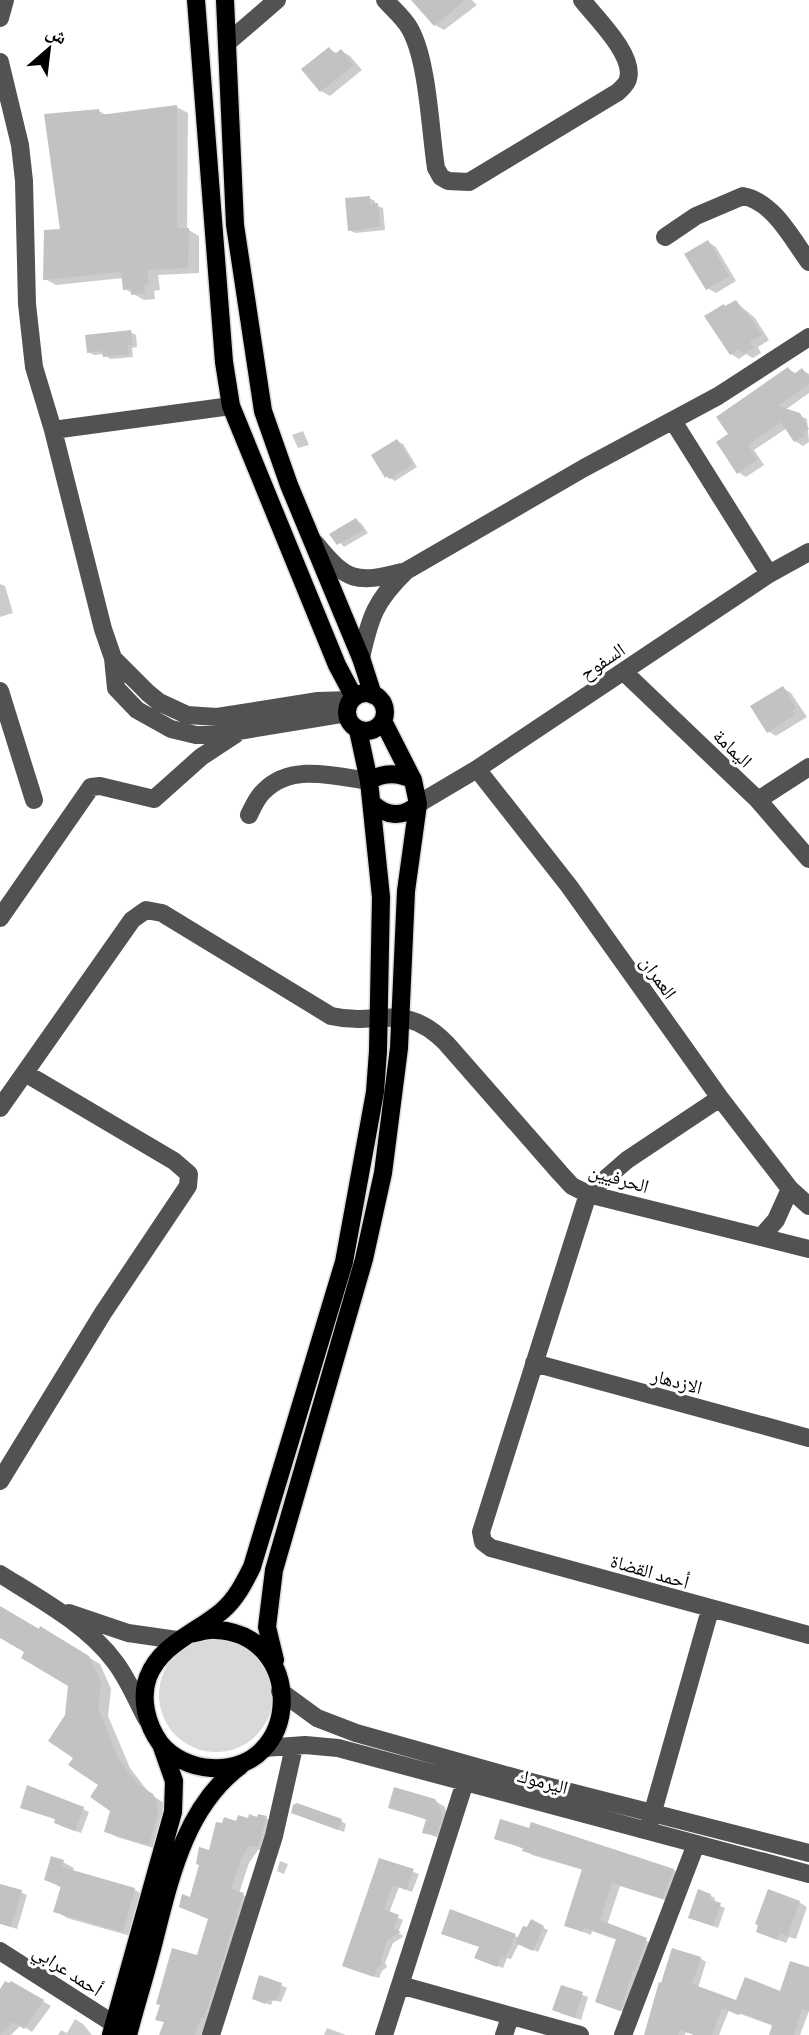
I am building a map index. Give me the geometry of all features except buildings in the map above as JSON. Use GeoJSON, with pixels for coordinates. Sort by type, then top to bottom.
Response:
{"type":"FeatureCollection","features":[{"type":"Feature","properties":{"kind":"main road"},"geometry":{"type":"LineString","coordinates":[[196,0],[223,362],[231,406],[337,665],[350,704],[351,725],[358,730],[370,732],[378,728],[383,721],[383,703],[373,695],[363,693],[350,704]]}},
{"type":"Feature","properties":{"kind":"main road"},"geometry":{"type":"LineString","coordinates":[[225,0],[235,225],[257,383],[263,411],[289,485],[361,658],[373,695]]}},
{"type":"Feature","properties":{"kind":"main road"},"geometry":{"type":"LineString","coordinates":[[117,2032],[171,1877],[201,1806],[225,1777],[264,1748],[277,1730],[283,1708],[278,1670],[267,1627],[274,1570],[351,1308],[372,1224],[388,1135],[402,1016],[406,891],[418,804],[413,780],[383,721]]}},
{"type":"Feature","properties":{"kind":"main road"},"geometry":{"type":"LineString","coordinates":[[117,2032],[173,1812],[174,1781],[161,1744],[149,1725],[144,1702],[147,1679],[158,1660],[183,1637],[222,1611],[245,1582],[274,1500],[349,1239],[375,1092],[381,897],[369,781],[358,730]]}},
{"type":"Feature","properties":{"kind":"main road"},"geometry":{"type":"LineString","coordinates":[[369,781],[381,775],[394,774],[413,780]]}},
{"type":"Feature","properties":{"kind":"main road"},"geometry":{"type":"LineString","coordinates":[[372,803],[383,811],[395,814],[408,812],[418,804]]}},
{"type":"Feature","properties":{"kind":"main road"},"geometry":{"type":"LineString","coordinates":[[183,1637],[215,1630],[240,1635],[262,1649],[278,1670]]}},
{"type":"Feature","properties":{"kind":"main road"},"geometry":{"type":"LineString","coordinates":[[161,1744],[178,1759],[199,1767],[222,1769],[244,1762]]}},
{"type":"Feature","properties":{"kind":"street"},"geometry":{"type":"LineString","coordinates":[[0,18],[5,0]]}},
{"type":"Feature","properties":{"kind":"street"},"geometry":{"type":"LineString","coordinates":[[228,43],[277,0]]}},
{"type":"Feature","properties":{"kind":"street"},"geometry":{"type":"LineString","coordinates":[[385,0],[415,38],[436,168],[442,177],[457,183],[469,182],[491,169],[618,92],[626,83],[629,76],[626,57],[582,0]]}},
{"type":"Feature","properties":{"kind":"street"},"geometry":{"type":"LineString","coordinates":[[0,62],[20,145],[24,181],[27,304],[34,367],[113,658],[116,688],[136,710],[148,718],[171,729],[196,735],[239,731],[350,704]]}},
{"type":"Feature","properties":{"kind":"street"},"geometry":{"type":"LineString","coordinates":[[665,237],[696,216],[743,196],[751,197],[768,208],[809,262]]}},
{"type":"Feature","properties":{"kind":"street"},"geometry":{"type":"LineString","coordinates":[[361,658],[374,610],[387,589],[406,571],[584,468],[673,421],[809,337]]}},
{"type":"Feature","properties":{"kind":"street"},"geometry":{"type":"LineString","coordinates":[[53,430],[231,406]]}},
{"type":"Feature","properties":{"kind":"street"},"geometry":{"type":"LineString","coordinates":[[673,421],[769,574]]}},
{"type":"Feature","properties":{"kind":"street"},"geometry":{"type":"LineString","coordinates":[[312,540],[337,570],[351,576],[375,579],[406,571]]}},
{"type":"Feature","properties":{"kind":"street","name":"السفوح"},"geometry":{"type":"LineString","coordinates":[[418,804],[477,769],[769,574],[809,552]]}},
{"type":"Feature","properties":{"kind":"street"},"geometry":{"type":"LineString","coordinates":[[113,658],[159,702],[187,715],[217,717],[318,701],[350,704]]}},
{"type":"Feature","properties":{"kind":"street","name":"اليمامة"},"geometry":{"type":"LineString","coordinates":[[624,672],[758,800],[809,859]]}},
{"type":"Feature","properties":{"kind":"street"},"geometry":{"type":"LineString","coordinates":[[0,691],[34,800]]}},
{"type":"Feature","properties":{"kind":"street"},"geometry":{"type":"LineString","coordinates":[[0,918],[91,787],[100,786],[153,799],[201,757],[239,731]]}},
{"type":"Feature","properties":{"kind":"street"},"geometry":{"type":"LineString","coordinates":[[758,800],[809,767]]}},
{"type":"Feature","properties":{"kind":"street","name":"العمران"},"geometry":{"type":"LineString","coordinates":[[477,769],[569,886],[720,1098],[790,1188],[809,1206]]}},
{"type":"Feature","properties":{"kind":"street"},"geometry":{"type":"LineString","coordinates":[[249,815],[262,792],[281,777],[312,773],[369,781]]}},
{"type":"Feature","properties":{"kind":"street"},"geometry":{"type":"LineString","coordinates":[[0,1108],[132,920],[146,911],[162,913],[331,1016],[402,1016]]}},
{"type":"Feature","properties":{"kind":"street","name":"الحرفيين"},"geometry":{"type":"LineString","coordinates":[[402,1016],[439,1036],[572,1186],[588,1194],[809,1249]]}},
{"type":"Feature","properties":{"kind":"street"},"geometry":{"type":"LineString","coordinates":[[0,1481],[103,1313],[187,1186],[189,1174],[174,1161],[25,1073]]}},
{"type":"Feature","properties":{"kind":"street"},"geometry":{"type":"LineString","coordinates":[[534,1363],[588,1194],[627,1160],[720,1098]]}},
{"type":"Feature","properties":{"kind":"street"},"geometry":{"type":"LineString","coordinates":[[762,1236],[776,1220],[790,1188]]}},
{"type":"Feature","properties":{"kind":"street","name":"الازدهار"},"geometry":{"type":"LineString","coordinates":[[534,1363],[809,1438]]}},
{"type":"Feature","properties":{"kind":"street","name":"أحمد القضاة"},"geometry":{"type":"LineString","coordinates":[[534,1363],[481,1532],[483,1542],[491,1548],[809,1636]]}},
{"type":"Feature","properties":{"kind":"street"},"geometry":{"type":"LineString","coordinates":[[0,1574],[91,1636],[107,1652],[125,1677],[149,1725]]}},
{"type":"Feature","properties":{"kind":"street"},"geometry":{"type":"LineString","coordinates":[[49,1606],[128,1633],[183,1637]]}},
{"type":"Feature","properties":{"kind":"street"},"geometry":{"type":"LineString","coordinates":[[649,1830],[710,1610]]}},
{"type":"Feature","properties":{"kind":"street","name":"اليرموك"},"geometry":{"type":"LineString","coordinates":[[280,1691],[317,1718],[356,1733],[527,1781],[809,1853]]}},
{"type":"Feature","properties":{"kind":"street","name":"اليرموك"},"geometry":{"type":"LineString","coordinates":[[264,1748],[322,1745],[338,1748],[809,1874]]}},
{"type":"Feature","properties":{"kind":"street"},"geometry":{"type":"LineString","coordinates":[[211,2035],[274,1836],[294,1747]]}},
{"type":"Feature","properties":{"kind":"street"},"geometry":{"type":"LineString","coordinates":[[384,2035],[466,1782]]}},
{"type":"Feature","properties":{"kind":"street"},"geometry":{"type":"LineString","coordinates":[[623,2035],[696,1844]]}},
{"type":"Feature","properties":{"kind":"street","name":"أحمد عرابي"},"geometry":{"type":"LineString","coordinates":[[0,1951],[117,2032]]}},
{"type":"Feature","properties":{"kind":"street"},"geometry":{"type":"LineString","coordinates":[[400,1985],[580,2035]]}},
{"type":"Feature","properties":{"kind":"street"},"geometry":{"type":"LineString","coordinates":[[504,2035],[510,2017]]}},
{"type":"Feature","properties":{"kind":"shaded area"},"geometry":{"type":"Polygon","coordinates":[[[216,1638],[238,1642],[257,1654],[269,1673],[273,1695],[269,1717],[257,1736],[238,1748],[216,1752],[194,1748],[175,1736],[163,1717],[159,1695],[163,1673],[175,1654],[194,1642],[216,1638]]]}}]}
